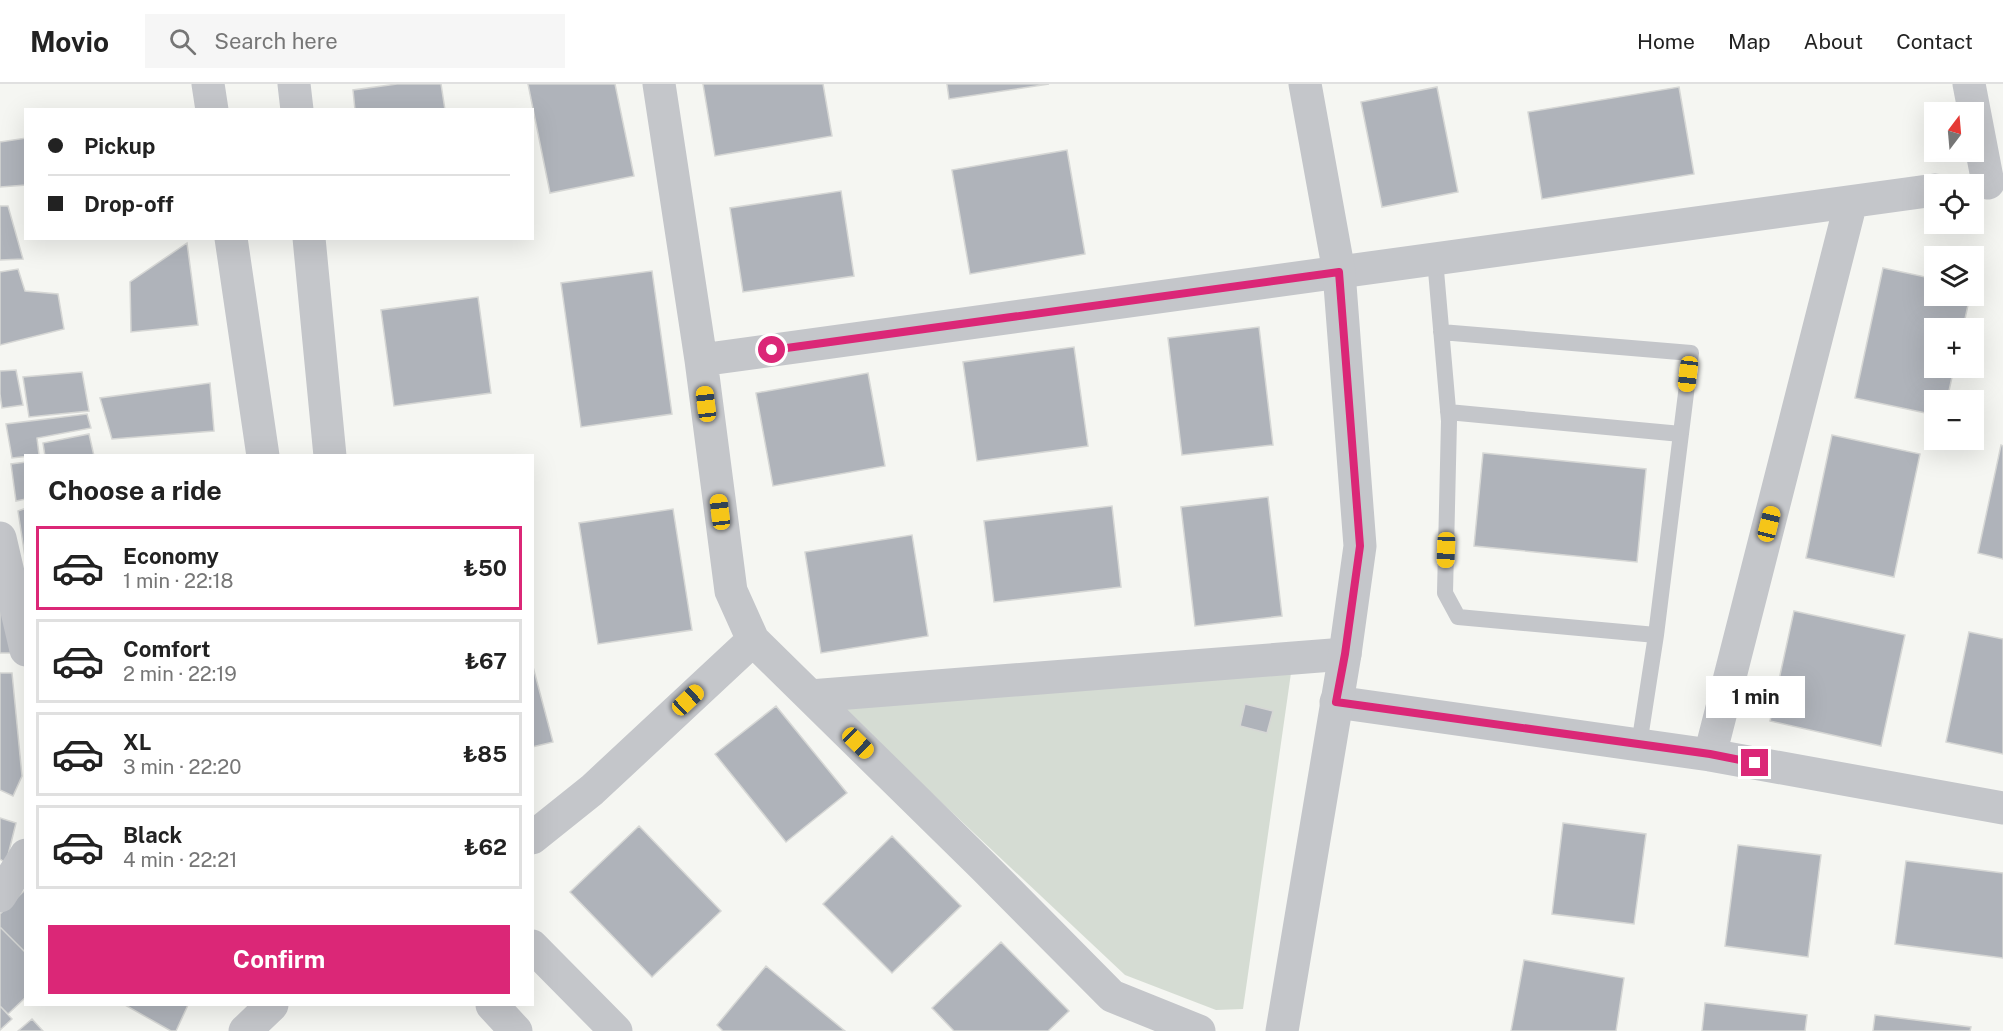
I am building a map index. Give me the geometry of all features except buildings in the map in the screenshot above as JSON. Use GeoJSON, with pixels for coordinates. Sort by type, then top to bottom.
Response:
{"type":"FeatureCollection","features":[{"type":"Feature","properties":{"kind":"street"},"geometry":{"type":"LineString","coordinates":[[208,84],[212,108]]}},
{"type":"Feature","properties":{"kind":"street"},"geometry":{"type":"LineString","coordinates":[[294,84],[297,108]]}},
{"type":"Feature","properties":{"kind":"street"},"geometry":{"type":"LineString","coordinates":[[659,84],[701,360],[731,591],[753,640],[1112,996],[1199,1031]]}},
{"type":"Feature","properties":{"kind":"street"},"geometry":{"type":"LineString","coordinates":[[1282,1031],[1345,654],[1360,546],[1339,272],[1305,84]]}},
{"type":"Feature","properties":{"kind":"street"},"geometry":{"type":"LineString","coordinates":[[1969,84],[1988,183]]}},
{"type":"Feature","properties":{"kind":"street"},"geometry":{"type":"LineString","coordinates":[[701,360],[1924,192]]}},
{"type":"Feature","properties":{"kind":"street"},"geometry":{"type":"LineString","coordinates":[[1710,754],[1851,202]]}},
{"type":"Feature","properties":{"kind":"street"},"geometry":{"type":"LineString","coordinates":[[231,240],[263,454]]}},
{"type":"Feature","properties":{"kind":"street"},"geometry":{"type":"LineString","coordinates":[[309,240],[330,454]]}},
{"type":"Feature","properties":{"kind":"street"},"geometry":{"type":"LineString","coordinates":[[0,538],[24,641]]}},
{"type":"Feature","properties":{"kind":"street"},"geometry":{"type":"LineString","coordinates":[[534,836],[592,790],[753,640]]}},
{"type":"Feature","properties":{"kind":"street"},"geometry":{"type":"LineString","coordinates":[[810,696],[1345,654]]}},
{"type":"Feature","properties":{"kind":"street"},"geometry":{"type":"LineString","coordinates":[[1336,702],[1710,754],[2003,808]]}},
{"type":"Feature","properties":{"kind":"street"},"geometry":{"type":"LineString","coordinates":[[0,896],[24,858]]}},
{"type":"Feature","properties":{"kind":"street"},"geometry":{"type":"LineString","coordinates":[[534,948],[616,1031]]}},
{"type":"Feature","properties":{"kind":"street"},"geometry":{"type":"LineString","coordinates":[[245,1031],[271,1006]]}},
{"type":"Feature","properties":{"kind":"street"},"geometry":{"type":"LineString","coordinates":[[493,1006],[516,1031]]}},
{"type":"Feature","properties":{"kind":"lane"},"geometry":{"type":"LineString","coordinates":[[1435,259],[1448,412],[1445,592],[1458,617],[1656,635]]}},
{"type":"Feature","properties":{"kind":"lane"},"geometry":{"type":"LineString","coordinates":[[1441,332],[1691,353],[1656,635],[1639,745]]}},
{"type":"Feature","properties":{"kind":"lane"},"geometry":{"type":"LineString","coordinates":[[1448,412],[1681,434]]}},
{"type":"Feature","properties":{"kind":"shaded area"},"geometry":{"type":"Polygon","coordinates":[[[1292,666],[1243,1009],[1216,1010],[1125,975],[840,707],[1292,666]]]}},
{"type":"Feature","properties":{"kind":"route"},"geometry":{"type":"LineString","coordinates":[[772,350],[1339,272],[1360,546],[1336,702],[1710,754],[1755,763]]}}]}
